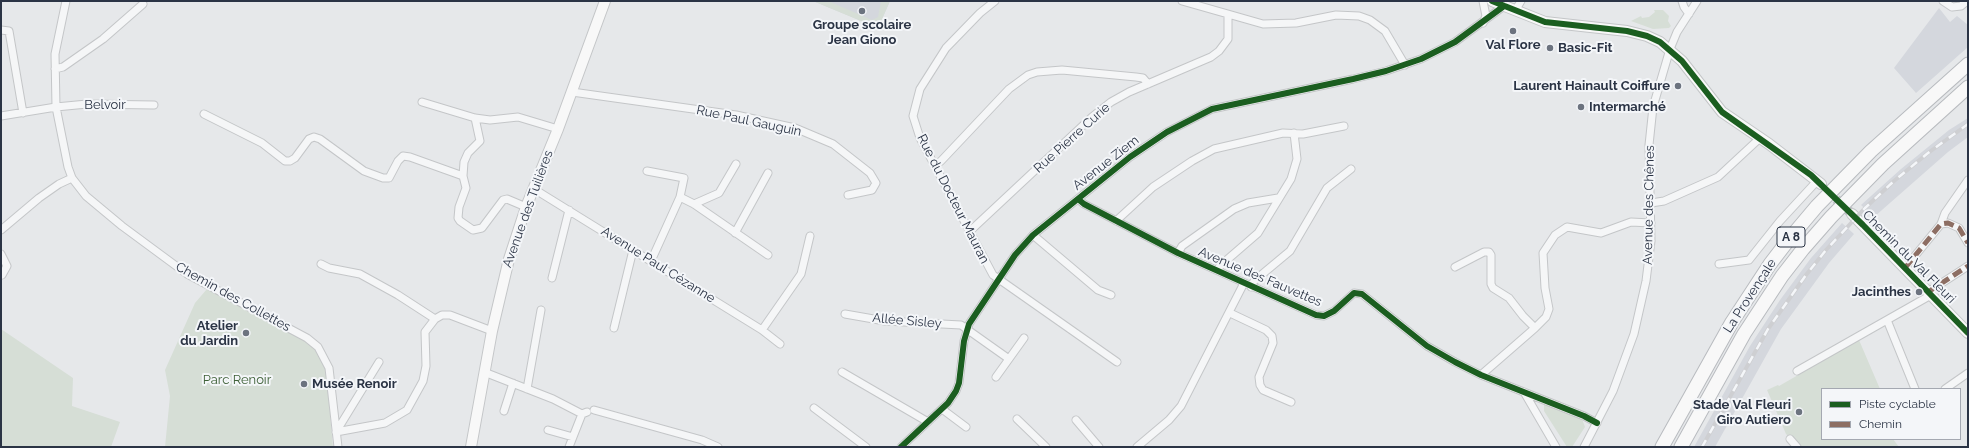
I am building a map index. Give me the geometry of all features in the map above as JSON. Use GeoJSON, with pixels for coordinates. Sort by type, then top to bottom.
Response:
{"type":"FeatureCollection","features":[{"type":"Feature","properties":{"kind":"highway","name":"La Provençale"},"geometry":{"type":"LineString","coordinates":[[1662,447],[1736,315],[1770,264],[1790,238],[1817,206],[1871,151],[1968,64]]}},
{"type":"Feature","properties":{"kind":"highway","name":"La Provençale"},"geometry":{"type":"LineString","coordinates":[[1681,447],[1744,334],[1782,276],[1803,249],[1846,201],[1883,164],[1968,86]]}},
{"type":"Feature","properties":{"kind":"street","name":"Chemin des Collettes"},"geometry":{"type":"LineString","coordinates":[[66,1],[57,42],[55,69],[56,107],[68,166],[72,178],[86,196],[122,226],[187,274],[313,342],[322,354],[329,368],[338,447]]}},
{"type":"Feature","properties":{"kind":"street","name":"Avenue des Tuilières"},"geometry":{"type":"LineString","coordinates":[[471,447],[484,372],[504,276],[526,207],[558,129],[604,1]]}},
{"type":"Feature","properties":{"kind":"street","name":"Rue du Docteur Mauran"},"geometry":{"type":"LineString","coordinates":[[995,1],[980,13],[946,48],[920,89],[913,116],[920,138],[989,269],[999,279],[1117,362]]}},
{"type":"Feature","properties":{"kind":"street"},"geometry":{"type":"LineString","coordinates":[[1182,1],[1263,24],[1279,24],[1336,14],[1359,16],[1370,20],[1384,31],[1405,65]]}},
{"type":"Feature","properties":{"kind":"street"},"geometry":{"type":"LineString","coordinates":[[1483,1],[1486,16],[1483,23]]}},
{"type":"Feature","properties":{"kind":"street"},"geometry":{"type":"LineString","coordinates":[[1492,1],[1545,22],[1638,33],[1660,42],[1670,49],[1697,79],[1722,112],[1760,138],[1819,183],[1780,221],[1749,260],[1719,264]]}},
{"type":"Feature","properties":{"kind":"street"},"geometry":{"type":"LineString","coordinates":[[1515,11],[1521,1]]}},
{"type":"Feature","properties":{"kind":"street"},"geometry":{"type":"LineString","coordinates":[[1682,1],[1689,14]]}},
{"type":"Feature","properties":{"kind":"street","name":"Avenue des Chênes"},"geometry":{"type":"LineString","coordinates":[[1584,447],[1622,369],[1634,334],[1648,267],[1651,223],[1650,132],[1655,98],[1670,49],[1677,32],[1697,1]]}},
{"type":"Feature","properties":{"kind":"street"},"geometry":{"type":"LineString","coordinates":[[1943,1],[1952,7],[1961,6],[1967,1]]}},
{"type":"Feature","properties":{"kind":"street"},"geometry":{"type":"LineString","coordinates":[[55,69],[63,66],[103,39],[143,4]]}},
{"type":"Feature","properties":{"kind":"street","name":"Avenue Ziem"},"geometry":{"type":"LineString","coordinates":[[901,447],[953,397],[959,383],[964,341],[968,329],[1015,255],[1033,235],[1135,153],[1167,132],[1205,112],[1354,79],[1405,65],[1433,54],[1483,23],[1504,6]]}},
{"type":"Feature","properties":{"kind":"street","name":"Rue Pierre Curie"},"geometry":{"type":"LineString","coordinates":[[969,232],[1103,108],[1129,92],[1211,57],[1219,51],[1228,39],[1228,15]]}},
{"type":"Feature","properties":{"kind":"street"},"geometry":{"type":"LineString","coordinates":[[1,30],[9,31],[23,113]]}},
{"type":"Feature","properties":{"kind":"street"},"geometry":{"type":"LineString","coordinates":[[935,165],[941,161],[1009,89],[1028,75],[1037,72],[1062,70],[1143,78],[1148,84]]}},
{"type":"Feature","properties":{"kind":"street","name":"Rue Paul Gauguin"},"geometry":{"type":"LineString","coordinates":[[572,92],[736,115],[795,128],[833,144],[870,173],[876,183],[872,190],[848,195]]}},
{"type":"Feature","properties":{"kind":"street"},"geometry":{"type":"LineString","coordinates":[[422,102],[475,118],[490,120],[518,117],[558,129]]}},
{"type":"Feature","properties":{"kind":"street","name":"Belvoir"},"geometry":{"type":"LineString","coordinates":[[56,107],[88,104],[154,105]]}},
{"type":"Feature","properties":{"kind":"street"},"geometry":{"type":"LineString","coordinates":[[1,116],[56,107]]}},
{"type":"Feature","properties":{"kind":"street"},"geometry":{"type":"LineString","coordinates":[[204,114],[262,143],[285,161],[290,161],[295,158],[309,139],[314,137],[320,139],[364,171],[383,178],[389,178],[398,161],[403,156],[410,156],[463,176]]}},
{"type":"Feature","properties":{"kind":"street"},"geometry":{"type":"LineString","coordinates":[[475,118],[480,141],[468,153],[464,162],[463,176],[466,188],[459,207],[458,218],[460,222],[473,230],[482,228],[502,200],[507,199],[526,207]]}},
{"type":"Feature","properties":{"kind":"street"},"geometry":{"type":"LineString","coordinates":[[1116,221],[1153,187],[1192,161],[1214,149],[1283,133],[1303,134],[1344,126]]}},
{"type":"Feature","properties":{"kind":"street"},"geometry":{"type":"LineString","coordinates":[[1217,270],[1258,233],[1291,178],[1296,166],[1294,133]]}},
{"type":"Feature","properties":{"kind":"street"},"geometry":{"type":"LineString","coordinates":[[1651,203],[1664,201],[1718,177],[1760,138]]}},
{"type":"Feature","properties":{"kind":"street"},"geometry":{"type":"LineString","coordinates":[[694,204],[719,193],[736,164]]}},
{"type":"Feature","properties":{"kind":"street"},"geometry":{"type":"LineString","coordinates":[[1137,447],[1169,420],[1181,406],[1230,313],[1248,285],[1290,250],[1327,188],[1351,169]]}},
{"type":"Feature","properties":{"kind":"street"},"geometry":{"type":"LineString","coordinates":[[647,171],[684,178],[680,197],[651,261]]}},
{"type":"Feature","properties":{"kind":"street"},"geometry":{"type":"LineString","coordinates":[[735,233],[768,173]]}},
{"type":"Feature","properties":{"kind":"street"},"geometry":{"type":"LineString","coordinates":[[1,230],[44,194],[59,184],[72,178]]}},
{"type":"Feature","properties":{"kind":"street"},"geometry":{"type":"LineString","coordinates":[[1905,268],[1941,224],[1945,213],[1968,180]]}},
{"type":"Feature","properties":{"kind":"street","name":"Avenue Paul Cézanne"},"geometry":{"type":"LineString","coordinates":[[534,189],[762,330],[780,344]]}},
{"type":"Feature","properties":{"kind":"street"},"geometry":{"type":"LineString","coordinates":[[680,197],[694,204],[768,255]]}},
{"type":"Feature","properties":{"kind":"street"},"geometry":{"type":"LineString","coordinates":[[1178,253],[1182,246],[1234,209],[1248,203],[1278,198]]}},
{"type":"Feature","properties":{"kind":"street","name":"Avenue des Fauvettes"},"geometry":{"type":"LineString","coordinates":[[1078,199],[1084,204],[1178,253],[1320,316],[1334,311],[1349,296],[1359,293],[1428,346],[1481,374],[1584,416],[1597,423]]}},
{"type":"Feature","properties":{"kind":"street"},"geometry":{"type":"LineString","coordinates":[[552,278],[569,210]]}},
{"type":"Feature","properties":{"kind":"street","name":"Chemin du Val Fleuri"},"geometry":{"type":"LineString","coordinates":[[1852,214],[1968,333]]}},
{"type":"Feature","properties":{"kind":"street"},"geometry":{"type":"LineString","coordinates":[[1481,374],[1546,317],[1548,309],[1543,253],[1555,236],[1567,227],[1601,233],[1631,222],[1651,223]]}},
{"type":"Feature","properties":{"kind":"street"},"geometry":{"type":"LineString","coordinates":[[1941,224],[1948,223],[1959,228],[1968,243]]}},
{"type":"Feature","properties":{"kind":"street"},"geometry":{"type":"LineString","coordinates":[[1033,235],[1098,290],[1111,295]]}},
{"type":"Feature","properties":{"kind":"street"},"geometry":{"type":"LineString","coordinates":[[762,330],[801,274],[810,236]]}},
{"type":"Feature","properties":{"kind":"street"},"geometry":{"type":"LineString","coordinates":[[614,328],[633,250]]}},
{"type":"Feature","properties":{"kind":"street"},"geometry":{"type":"LineString","coordinates":[[1456,267],[1484,252],[1489,252],[1491,255],[1491,284],[1493,288],[1509,298],[1523,316],[1535,328]]}},
{"type":"Feature","properties":{"kind":"street"},"geometry":{"type":"LineString","coordinates":[[1,254],[7,266],[2,275]]}},
{"type":"Feature","properties":{"kind":"street"},"geometry":{"type":"LineString","coordinates":[[321,264],[329,268],[360,274],[398,295],[434,319]]}},
{"type":"Feature","properties":{"kind":"street"},"geometry":{"type":"LineString","coordinates":[[1797,371],[1887,320],[1930,293],[1968,266]]}},
{"type":"Feature","properties":{"kind":"street"},"geometry":{"type":"LineString","coordinates":[[527,388],[541,310]]}},
{"type":"Feature","properties":{"kind":"street"},"geometry":{"type":"LineString","coordinates":[[1230,313],[1266,330],[1272,336],[1273,343],[1260,377],[1260,386],[1263,390],[1291,402]]}},
{"type":"Feature","properties":{"kind":"street","name":"Allée Sisley"},"geometry":{"type":"LineString","coordinates":[[845,314],[885,321],[961,325],[968,329]]}},
{"type":"Feature","properties":{"kind":"street"},"geometry":{"type":"LineString","coordinates":[[336,432],[385,423],[396,418],[407,410],[423,381],[426,366],[425,332],[434,319],[442,315],[450,315],[492,331]]}},
{"type":"Feature","properties":{"kind":"street"},"geometry":{"type":"LineString","coordinates":[[1887,320],[1915,388]]}},
{"type":"Feature","properties":{"kind":"street"},"geometry":{"type":"LineString","coordinates":[[968,329],[1009,359]]}},
{"type":"Feature","properties":{"kind":"street"},"geometry":{"type":"LineString","coordinates":[[996,377],[1024,338]]}},
{"type":"Feature","properties":{"kind":"street"},"geometry":{"type":"LineString","coordinates":[[336,432],[379,362]]}},
{"type":"Feature","properties":{"kind":"street"},"geometry":{"type":"LineString","coordinates":[[484,372],[588,412],[702,440],[718,447]]}},
{"type":"Feature","properties":{"kind":"street"},"geometry":{"type":"LineString","coordinates":[[842,372],[928,422]]}},
{"type":"Feature","properties":{"kind":"street"},"geometry":{"type":"LineString","coordinates":[[1946,388],[1968,373]]}},
{"type":"Feature","properties":{"kind":"street"},"geometry":{"type":"LineString","coordinates":[[504,411],[513,383]]}},
{"type":"Feature","properties":{"kind":"street"},"geometry":{"type":"LineString","coordinates":[[1524,392],[1556,447]]}},
{"type":"Feature","properties":{"kind":"street"},"geometry":{"type":"LineString","coordinates":[[814,408],[866,447]]}},
{"type":"Feature","properties":{"kind":"street"},"geometry":{"type":"LineString","coordinates":[[942,409],[966,427]]}},
{"type":"Feature","properties":{"kind":"street"},"geometry":{"type":"LineString","coordinates":[[569,447],[573,437],[588,412]]}},
{"type":"Feature","properties":{"kind":"street"},"geometry":{"type":"LineString","coordinates":[[1017,419],[1046,447]]}},
{"type":"Feature","properties":{"kind":"street"},"geometry":{"type":"LineString","coordinates":[[1076,420],[1099,447]]}},
{"type":"Feature","properties":{"kind":"street"},"geometry":{"type":"LineString","coordinates":[[548,430],[573,437]]}},
{"type":"Feature","properties":{"kind":"street"},"geometry":{"type":"LineString","coordinates":[[1790,439],[1797,447]]}},
{"type":"Feature","properties":{"kind":"shaded area","name":"Groupe scolaire Jean Giono"},"geometry":{"type":"Polygon","coordinates":[[[813,1],[890,1],[878,28],[813,1]]]}},
{"type":"Feature","properties":{"kind":"shaded area"},"geometry":{"type":"Polygon","coordinates":[[[1939,8],[1950,22],[1957,16],[1968,25],[1968,47],[1916,93],[1894,68],[1939,8]]]}},
{"type":"Feature","properties":{"kind":"shaded area"},"geometry":{"type":"Polygon","coordinates":[[[1968,118],[1968,137],[1948,152],[1874,217],[1861,205],[1901,169],[1949,130],[1968,118]]]}},
{"type":"Feature","properties":{"kind":"shaded area"},"geometry":{"type":"Polygon","coordinates":[[[1842,223],[1854,234],[1829,263],[1781,329],[1715,447],[1694,447],[1750,346],[1780,300],[1811,258],[1842,223]]]}},
{"type":"Feature","properties":{"kind":"green space"},"geometry":{"type":"Polygon","coordinates":[[[813,1],[828,1],[872,20],[878,17],[881,1],[890,1],[878,28],[813,1]]]}},
{"type":"Feature","properties":{"kind":"green space"},"geometry":{"type":"Polygon","coordinates":[[[1654,10],[1663,10],[1669,16],[1668,21],[1671,26],[1669,28],[1653,29],[1631,21],[1641,16],[1642,18],[1649,17],[1655,12],[1654,10]]]}},
{"type":"Feature","properties":{"kind":"green space","name":"Parc Renoir"},"geometry":{"type":"Polygon","coordinates":[[[207,289],[307,340],[320,351],[326,370],[333,447],[165,447],[170,396],[165,370],[195,303],[207,289]]]}},
{"type":"Feature","properties":{"kind":"green space"},"geometry":{"type":"Polygon","coordinates":[[[1,329],[73,378],[72,406],[120,422],[111,447],[1,446],[1,329]]]}},
{"type":"Feature","properties":{"kind":"green space","name":"Stade Val Fleuri Giro Autiero"},"geometry":{"type":"Polygon","coordinates":[[[1859,340],[1880,388],[1821,388],[1821,440],[1894,440],[1899,447],[1799,447],[1786,434],[1767,390],[1778,385],[1779,386],[1859,340]]]}},
{"type":"Feature","properties":{"kind":"green space"},"geometry":{"type":"Polygon","coordinates":[[[1544,403],[1582,419],[1585,427],[1572,447],[1567,447],[1544,411],[1544,403]]]}},
{"type":"Feature","properties":{"kind":"tunnel"},"geometry":{"type":"LineString","coordinates":[[1825,189],[1852,214]]}},
{"type":"Feature","properties":{"kind":"railway"},"geometry":{"type":"LineString","coordinates":[[1702,447],[1768,329],[1806,275],[1826,250],[1865,208],[1894,181],[1928,153],[1968,124]]}},
{"type":"Feature","properties":{"kind":"marked path"},"geometry":{"type":"LineString","coordinates":[[1905,268],[1941,224],[1948,223],[1959,228],[1968,243]]}},
{"type":"Feature","properties":{"kind":"marked path"},"geometry":{"type":"LineString","coordinates":[[1928,292],[1968,266]]}},
{"type":"Feature","properties":{"kind":"cycle path"},"geometry":{"type":"LineString","coordinates":[[1492,1],[1545,22],[1627,31],[1647,36],[1660,42],[1682,61],[1722,112],[1811,175],[1863,225],[1968,333]]}},
{"type":"Feature","properties":{"kind":"cycle path"},"geometry":{"type":"LineString","coordinates":[[901,447],[948,403],[956,391],[959,383],[964,341],[969,324],[1015,255],[1033,235],[1130,157],[1167,132],[1212,109],[1353,79],[1386,71],[1421,59],[1455,42],[1504,6]]}},
{"type":"Feature","properties":{"kind":"cycle path"},"geometry":{"type":"LineString","coordinates":[[1078,199],[1084,204],[1178,253],[1316,315],[1324,316],[1334,311],[1354,293],[1362,294],[1427,346],[1455,362],[1481,375],[1584,416],[1597,423]]}},
{"type":"Feature","properties":{"kind":"place","name":"Groupe scolaire Jean Giono"},"geometry":{"type":"Point","coordinates":[862,11]}},
{"type":"Feature","properties":{"kind":"place","name":"Val Flore"},"geometry":{"type":"Point","coordinates":[1513,31]}},
{"type":"Feature","properties":{"kind":"place","name":"Basic-Fit"},"geometry":{"type":"Point","coordinates":[1550,48]}},
{"type":"Feature","properties":{"kind":"place","name":"Laurent Hainault Coiffure"},"geometry":{"type":"Point","coordinates":[1678,86]}},
{"type":"Feature","properties":{"kind":"place","name":"Intermarché"},"geometry":{"type":"Point","coordinates":[1581,107]}},
{"type":"Feature","properties":{"kind":"place","name":"Jacinthes"},"geometry":{"type":"Point","coordinates":[1919,292]}},
{"type":"Feature","properties":{"kind":"place","name":"Atelier du Jardin"},"geometry":{"type":"Point","coordinates":[246,333]}},
{"type":"Feature","properties":{"kind":"place","name":"Musée Renoir"},"geometry":{"type":"Point","coordinates":[304,384]}},
{"type":"Feature","properties":{"kind":"place","name":"Stade Val Fleuri Giro Autiero"},"geometry":{"type":"Point","coordinates":[1799,412]}}]}
